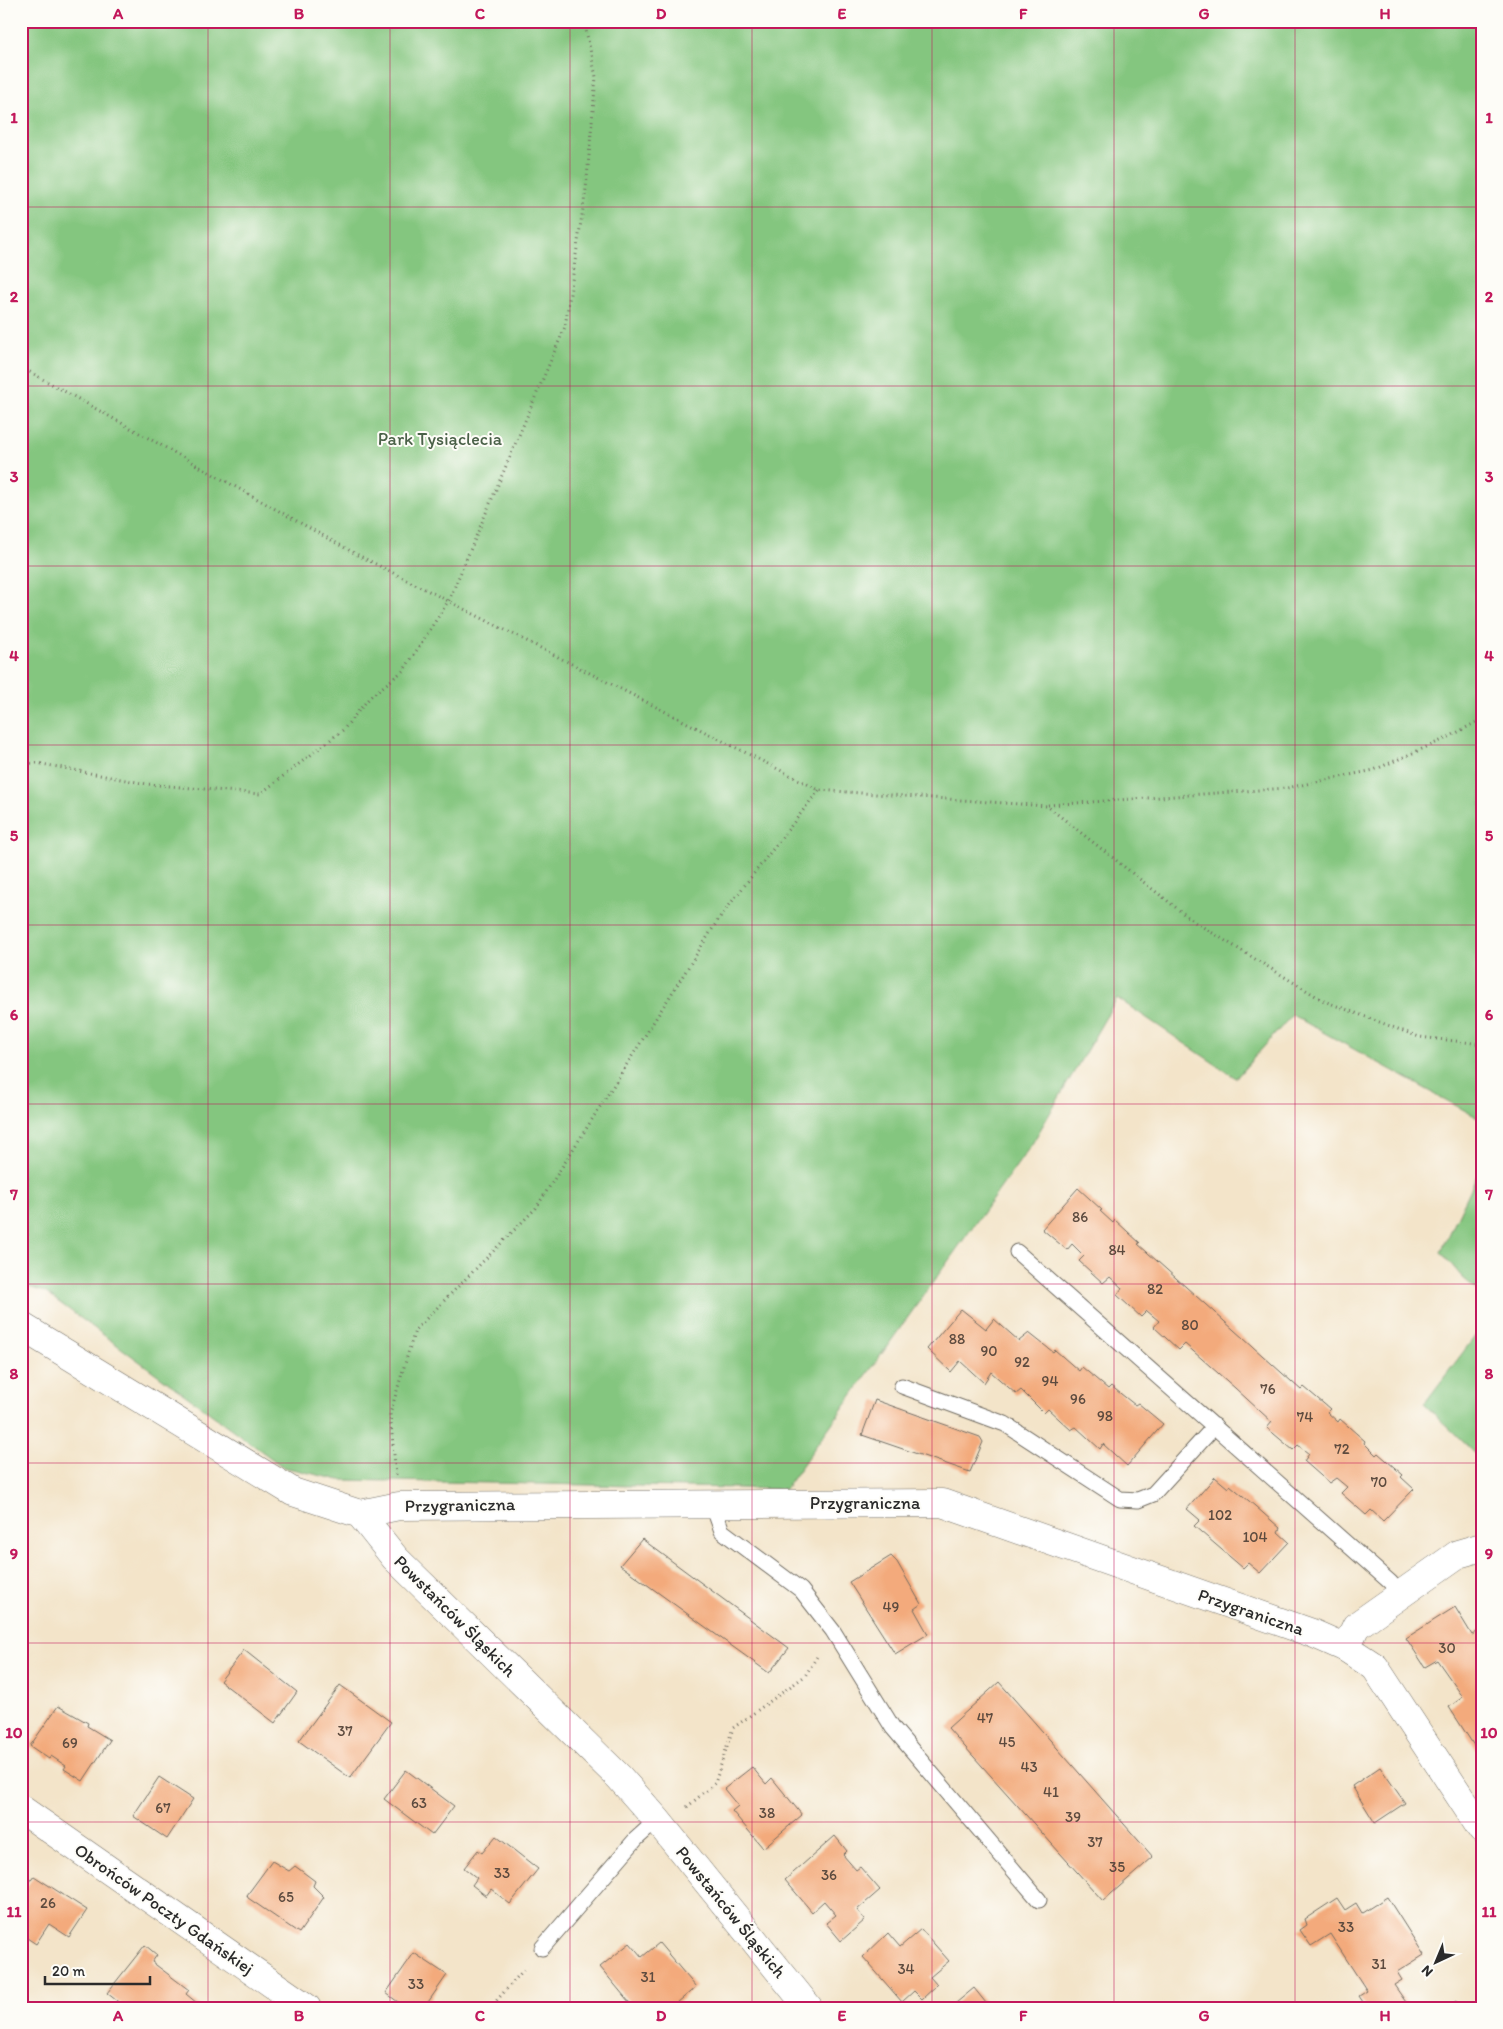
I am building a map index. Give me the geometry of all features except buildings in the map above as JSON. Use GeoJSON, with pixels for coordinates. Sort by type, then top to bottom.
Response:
{"type":"FeatureCollection","features":[{"type":"Feature","properties":{"kind":"street"},"geometry":{"type":"LineString","coordinates":[[21,1326],[293,1492],[360,1514]]}},
{"type":"Feature","properties":{"kind":"street","name":"Przygraniczna"},"geometry":{"type":"LineString","coordinates":[[360,1514],[399,1506],[942,1503],[1312,1633],[1346,1648],[1375,1667],[1482,1830]]}},
{"type":"Feature","properties":{"kind":"street","name":"Powstańców Śląskich"},"geometry":{"type":"LineString","coordinates":[[360,1514],[395,1558],[619,1777],[657,1820],[809,2008]]}},
{"type":"Feature","properties":{"kind":"street"},"geometry":{"type":"LineString","coordinates":[[1346,1648],[1356,1626],[1458,1554],[1482,1547]]}},
{"type":"Feature","properties":{"kind":"street","name":"Obrońców Poczty Gdańskiej"},"geometry":{"type":"LineString","coordinates":[[21,1809],[307,2008]]}},
{"type":"Feature","properties":{"kind":"lane"},"geometry":{"type":"LineString","coordinates":[[1017,1252],[1390,1582],[1400,1594]]}},
{"type":"Feature","properties":{"kind":"lane"},"geometry":{"type":"LineString","coordinates":[[902,1386],[1005,1424],[1120,1499],[1138,1500],[1153,1494],[1215,1426]]}},
{"type":"Feature","properties":{"kind":"lane"},"geometry":{"type":"LineString","coordinates":[[712,1503],[722,1531],[801,1590],[832,1631],[892,1728],[1039,1900]]}},
{"type":"Feature","properties":{"kind":"lane"},"geometry":{"type":"LineString","coordinates":[[542,1948],[636,1839],[657,1820]]}},
{"type":"Feature","properties":{"kind":"path"},"geometry":{"type":"LineString","coordinates":[[21,764],[37,763],[147,784],[260,794],[343,730],[370,697],[404,670],[449,600],[565,327],[586,189],[596,77],[584,21]]}},
{"type":"Feature","properties":{"kind":"path"},"geometry":{"type":"LineString","coordinates":[[21,367],[356,554],[819,790],[1047,806],[1287,788],[1374,770],[1446,738],[1482,718]]}},
{"type":"Feature","properties":{"kind":"path"},"geometry":{"type":"LineString","coordinates":[[399,1506],[390,1414],[415,1330],[536,1208],[720,917],[819,790]]}},
{"type":"Feature","properties":{"kind":"path"},"geometry":{"type":"LineString","coordinates":[[1047,806],[1193,921],[1324,1001],[1419,1037],[1482,1044]]}},
{"type":"Feature","properties":{"kind":"path"},"geometry":{"type":"LineString","coordinates":[[657,1820],[683,1811],[715,1783],[733,1728],[805,1676],[832,1631]]}},
{"type":"Feature","properties":{"kind":"path"},"geometry":{"type":"LineString","coordinates":[[490,2008],[542,1948]]}},
{"type":"Feature","properties":{"kind":"green space","name":"Park Tysiąclecia"},"geometry":{"type":"Polygon","coordinates":[[[21,21],[1482,21],[1482,1120],[1292,1015],[1236,1078],[1117,998],[1032,1144],[785,1489],[340,1480],[283,1467],[45,1292],[21,1285],[21,21]]]}},
{"type":"Feature","properties":{"kind":"green space"},"geometry":{"type":"Polygon","coordinates":[[[1482,1165],[1482,1294],[1462,1277],[1441,1252],[1482,1165]]]}},
{"type":"Feature","properties":{"kind":"green space"},"geometry":{"type":"Polygon","coordinates":[[[1482,1327],[1482,1460],[1424,1404],[1482,1327]]]}}]}
